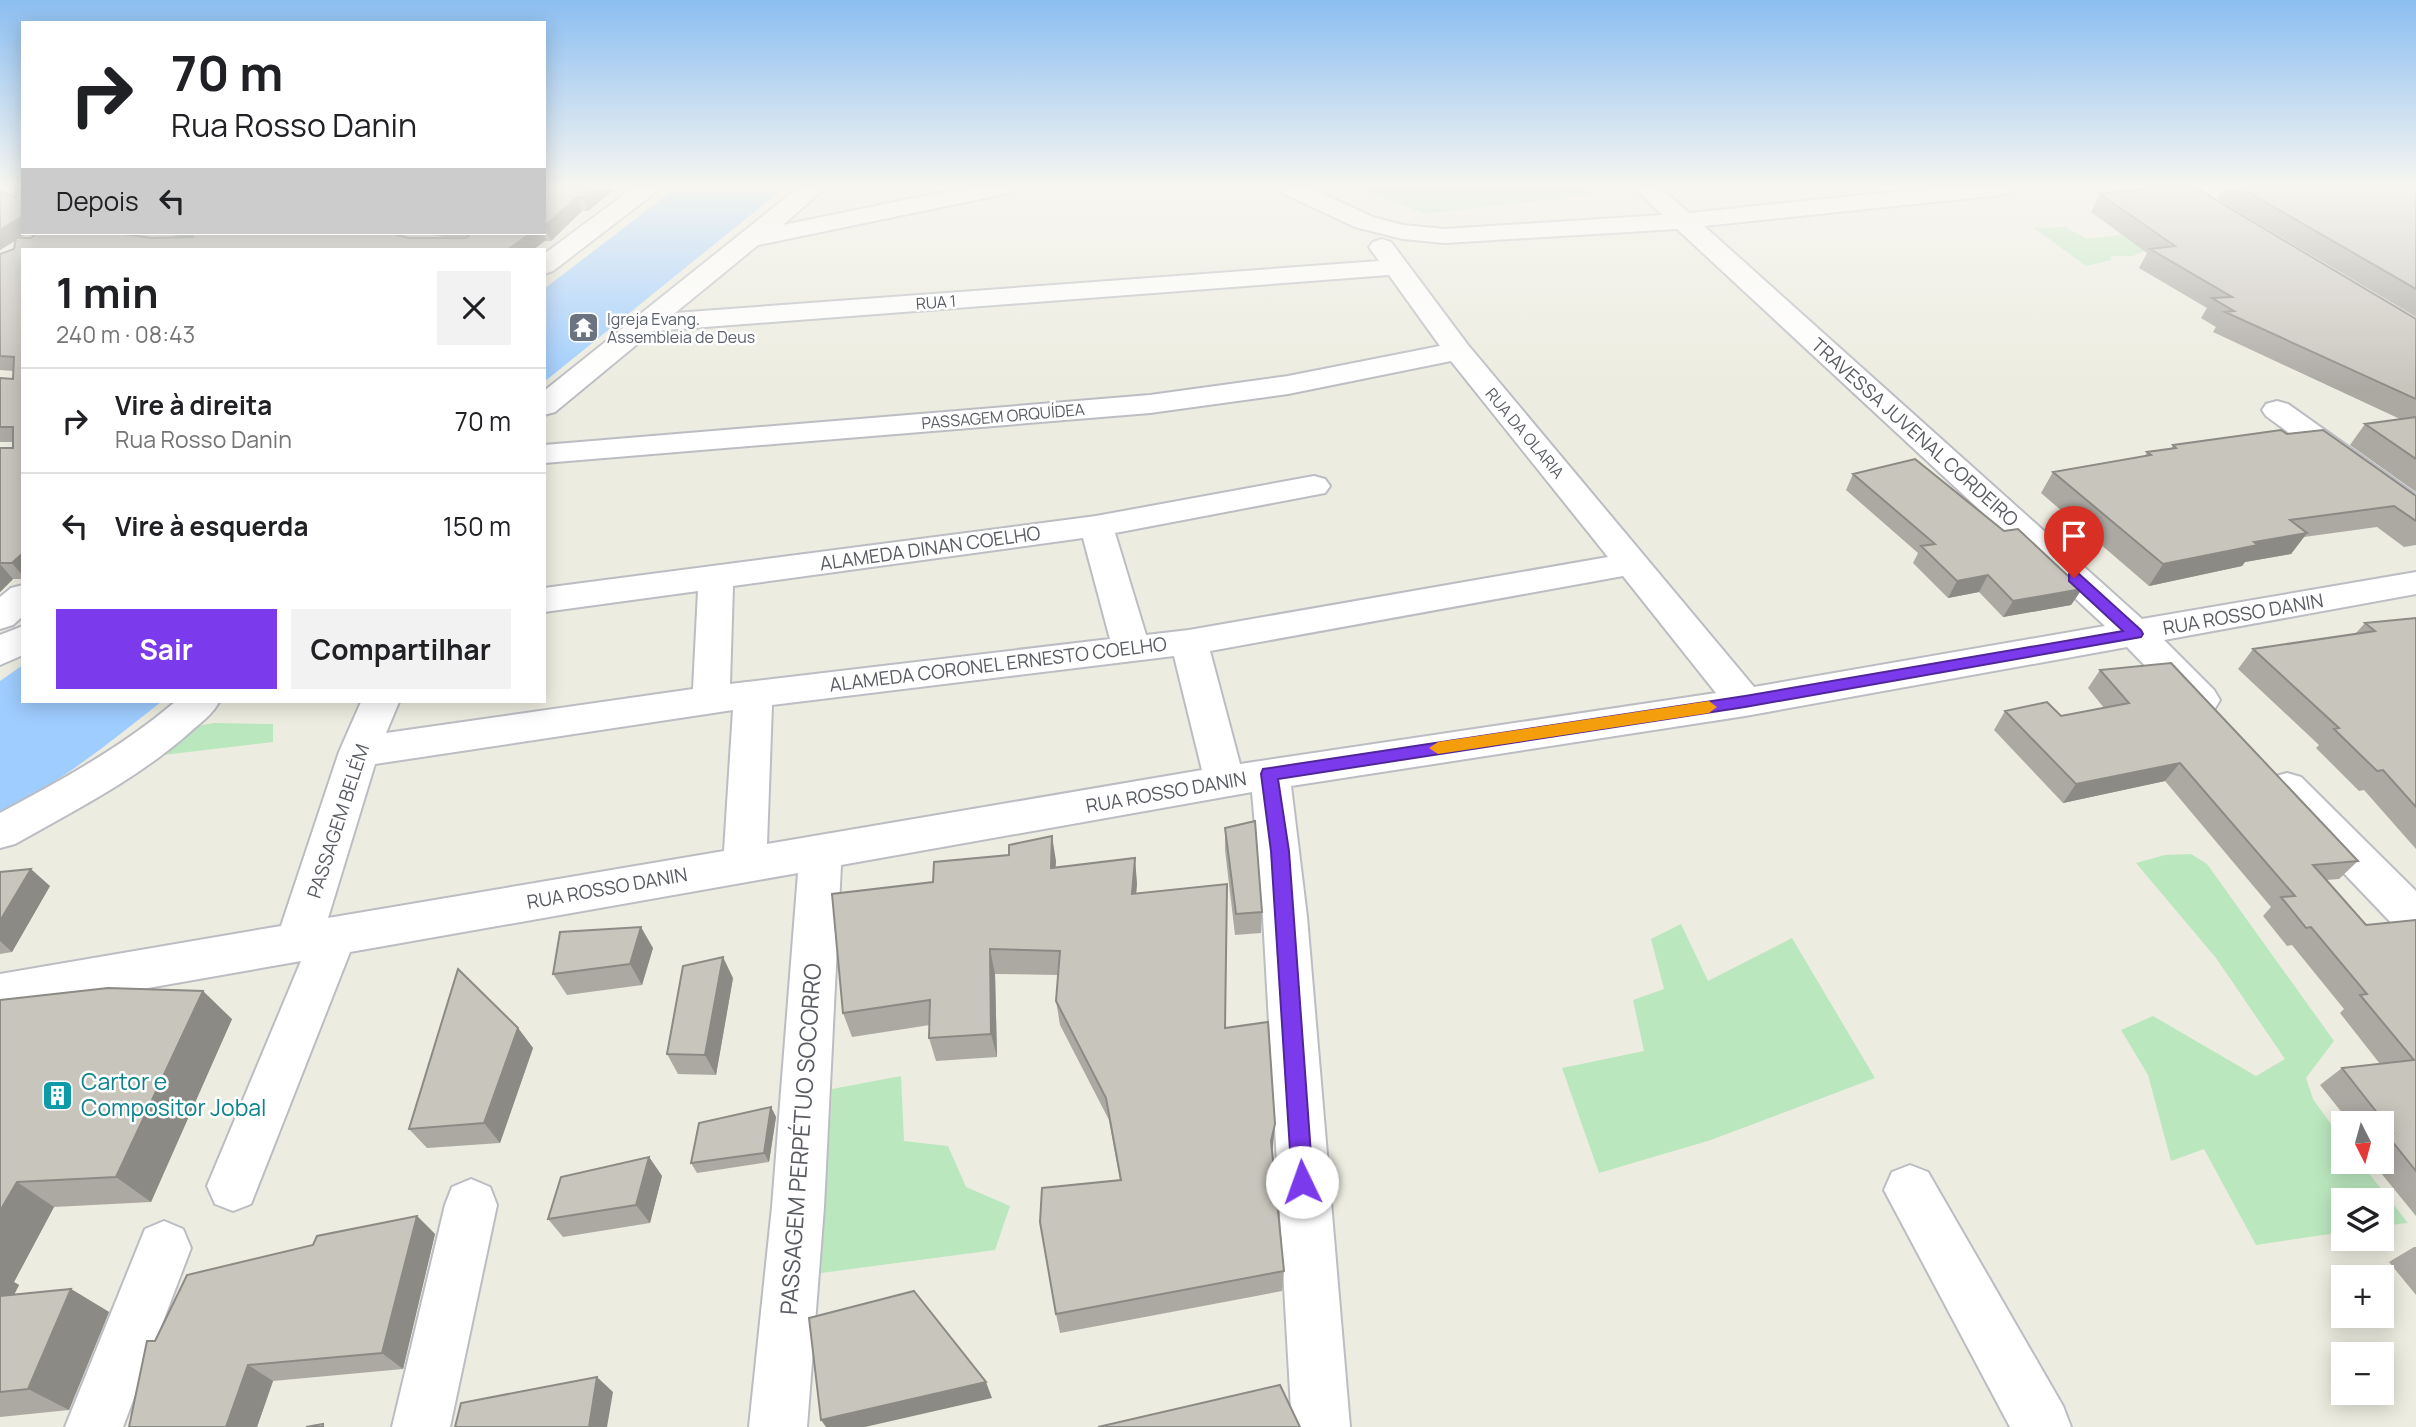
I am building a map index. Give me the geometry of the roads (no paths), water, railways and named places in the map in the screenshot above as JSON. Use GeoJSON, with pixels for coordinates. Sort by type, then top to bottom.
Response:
{"type":"FeatureCollection","features":[{"type":"Feature","properties":{"kind":"street"},"geometry":{"type":"LineString","coordinates":[[546,404],[730,255]]}},
{"type":"Feature","properties":{"kind":"street","name":"RUA DA OLARIA"},"geometry":{"type":"LineString","coordinates":[[1387,255],[1458,351],[1745,702]]}},
{"type":"Feature","properties":{"kind":"street","name":"TRAVESSA JUVENAL CORDEIRO"},"geometry":{"type":"LineString","coordinates":[[1721,255],[2136,634],[2223,722]]}},
{"type":"Feature","properties":{"kind":"street","name":"RUA 1"},"geometry":{"type":"LineString","coordinates":[[643,324],[1396,267]]}},
{"type":"Feature","properties":{"kind":"street","name":"PASSAGEM ORQUÍDEA"},"geometry":{"type":"LineString","coordinates":[[546,454],[1150,404],[1288,385],[1458,351]]}},
{"type":"Feature","properties":{"kind":"street"},"geometry":{"type":"LineString","coordinates":[[2277,410],[2416,510]]}},
{"type":"Feature","properties":{"kind":"street","name":"ALAMEDA DINAN COELHO"},"geometry":{"type":"LineString","coordinates":[[546,600],[1096,526],[1314,486]]}},
{"type":"Feature","properties":{"kind":"street"},"geometry":{"type":"LineString","coordinates":[[1096,526],[1131,647]]}},
{"type":"Feature","properties":{"kind":"street","name":"ALAMEDA CORONEL ERNESTO COELHO"},"geometry":{"type":"LineString","coordinates":[[359,752],[753,694],[1189,642],[1634,563]]}},
{"type":"Feature","properties":{"kind":"street"},"geometry":{"type":"LineString","coordinates":[[711,700],[716,578]]}},
{"type":"Feature","properties":{"kind":"street","name":"RUA ROSSO DANIN"},"geometry":{"type":"LineString","coordinates":[[0,994],[1247,778],[1745,702],[2416,583]]}},
{"type":"Feature","properties":{"kind":"street"},"geometry":{"type":"LineString","coordinates":[[0,652],[12,616]]}},
{"type":"Feature","properties":{"kind":"street"},"geometry":{"type":"LineString","coordinates":[[1189,642],[1247,778],[1278,823],[1293,1017],[1310,1319],[1321,1427]]}},
{"type":"Feature","properties":{"kind":"street"},"geometry":{"type":"LineString","coordinates":[[746,863],[753,694]]}},
{"type":"Feature","properties":{"kind":"street"},"geometry":{"type":"LineString","coordinates":[[0,832],[98,779],[155,741],[199,703]]}},
{"type":"Feature","properties":{"kind":"street","name":"PASSAGEM BELÉM"},"geometry":{"type":"LineString","coordinates":[[233,1186],[315,940],[359,752],[380,703]]}},
{"type":"Feature","properties":{"kind":"street"},"geometry":{"type":"LineString","coordinates":[[2261,762],[2416,919]]}},
{"type":"Feature","properties":{"kind":"street","name":"PASSAGEM PERPÉTUO SOCORRO"},"geometry":{"type":"LineString","coordinates":[[778,1427],[798,1207],[821,850]]}},
{"type":"Feature","properties":{"kind":"street"},"geometry":{"type":"LineString","coordinates":[[1910,1190],[2042,1427]]}},
{"type":"Feature","properties":{"kind":"street"},"geometry":{"type":"LineString","coordinates":[[421,1427],[471,1205]]}},
{"type":"Feature","properties":{"kind":"street"},"geometry":{"type":"LineString","coordinates":[[93,1427],[164,1248]]}},
{"type":"Feature","properties":{"kind":"water"},"geometry":{"type":"Polygon","coordinates":[[[589,255],[702,255],[546,380],[546,287],[589,255]]]}},
{"type":"Feature","properties":{"kind":"water"},"geometry":{"type":"Polygon","coordinates":[[[21,666],[21,703],[160,703],[64,775],[0,811],[0,681],[21,666]]]}},
{"type":"Feature","properties":{"kind":"place","name":"Igreja Evang. Assembleia de Deus"},"geometry":{"type":"Point","coordinates":[584,328]}},
{"type":"Feature","properties":{"kind":"place","name":"Cartor e Compositor Jobal"},"geometry":{"type":"Point","coordinates":[58,1095]}}]}
